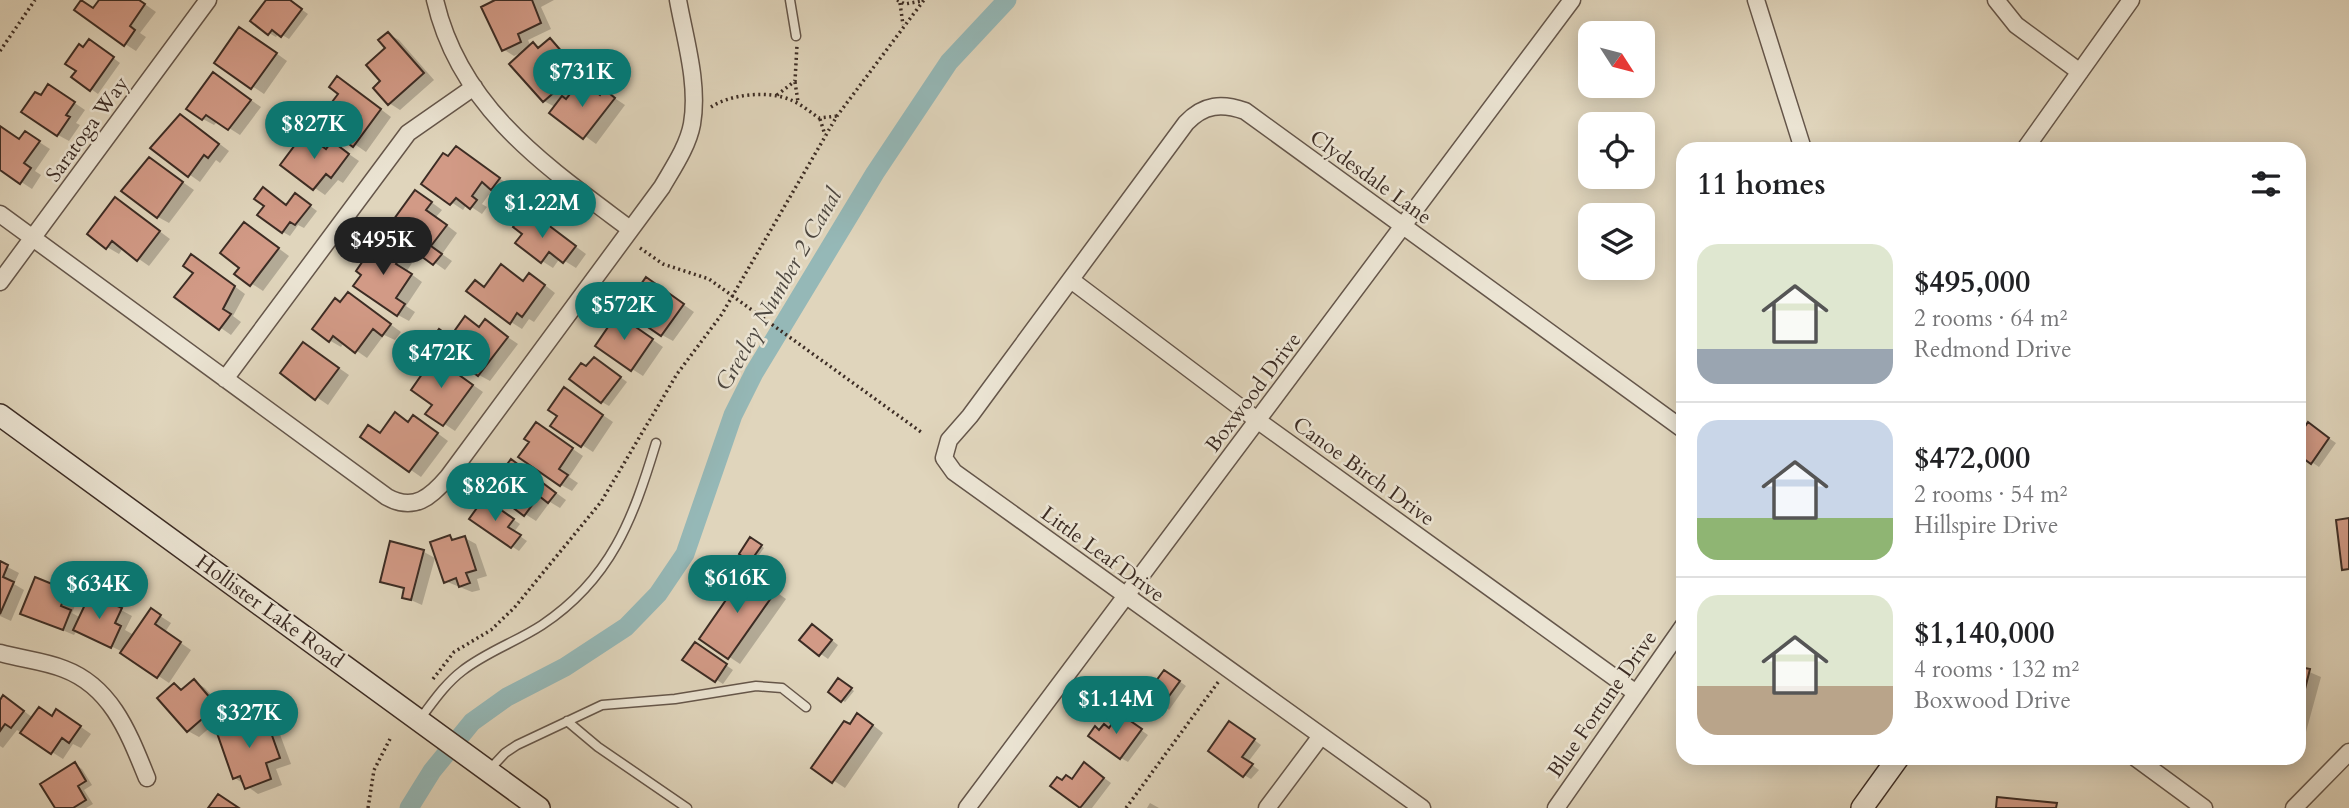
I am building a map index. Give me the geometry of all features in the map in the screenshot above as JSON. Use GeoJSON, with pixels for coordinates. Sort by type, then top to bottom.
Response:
{"type":"FeatureCollection","features":[{"type":"Feature","properties":{"kind":"street","name":"Saratoga Way"},"geometry":{"type":"LineString","coordinates":[[0,282],[208,0]]}},
{"type":"Feature","properties":{"kind":"street"},"geometry":{"type":"LineString","coordinates":[[435,0],[452,50],[503,128],[534,157],[631,229]]}},
{"type":"Feature","properties":{"kind":"street"},"geometry":{"type":"LineString","coordinates":[[0,214],[387,498],[412,505],[427,499],[448,477],[662,187],[692,125],[694,99],[678,0]]}},
{"type":"Feature","properties":{"kind":"street","name":"Boxwood Drive"},"geometry":{"type":"LineString","coordinates":[[967,808],[1572,0]]}},
{"type":"Feature","properties":{"kind":"street"},"geometry":{"type":"LineString","coordinates":[[1756,0],[1801,142]]}},
{"type":"Feature","properties":{"kind":"street"},"geometry":{"type":"LineString","coordinates":[[1996,0],[2015,25],[2080,72]]}},
{"type":"Feature","properties":{"kind":"street"},"geometry":{"type":"LineString","coordinates":[[2030,142],[2132,0]]}},
{"type":"Feature","properties":{"kind":"street"},"geometry":{"type":"LineString","coordinates":[[225,379],[408,132],[474,87]]}},
{"type":"Feature","properties":{"kind":"street","name":"Clydesdale Lane"},"geometry":{"type":"LineString","coordinates":[[1070,281],[1185,123],[1195,113],[1209,107],[1226,105],[1245,111],[1676,424]]}},
{"type":"Feature","properties":{"kind":"street","name":"Canoe Birch Drive"},"geometry":{"type":"LineString","coordinates":[[1070,281],[1257,420],[1636,693]]}},
{"type":"Feature","properties":{"kind":"street","name":"Little Leaf Drive"},"geometry":{"type":"LineString","coordinates":[[1070,281],[949,440],[944,458],[954,472],[1422,808]]}},
{"type":"Feature","properties":{"kind":"street","name":"Hollister Lake Road"},"geometry":{"type":"LineString","coordinates":[[0,415],[539,808]]}},
{"type":"Feature","properties":{"kind":"street","name":"Blue Fortune Drive"},"geometry":{"type":"LineString","coordinates":[[1556,808],[1676,636]]}},
{"type":"Feature","properties":{"kind":"street"},"geometry":{"type":"LineString","coordinates":[[0,653],[64,669],[82,678],[121,714],[147,778]]}},
{"type":"Feature","properties":{"kind":"street"},"geometry":{"type":"LineString","coordinates":[[1267,808],[1321,736]]}},
{"type":"Feature","properties":{"kind":"street"},"geometry":{"type":"LineString","coordinates":[[2294,808],[2349,752]]}},
{"type":"Feature","properties":{"kind":"street"},"geometry":{"type":"LineString","coordinates":[[1862,808],[1893,765]]}},
{"type":"Feature","properties":{"kind":"street"},"geometry":{"type":"LineString","coordinates":[[2146,765],[2204,808]]}},
{"type":"Feature","properties":{"kind":"lane"},"geometry":{"type":"LineString","coordinates":[[790,0],[796,37]]}},
{"type":"Feature","properties":{"kind":"lane"},"geometry":{"type":"LineString","coordinates":[[425,724],[444,687],[463,670],[540,626],[590,584],[624,533],[638,503],[656,443]]}},
{"type":"Feature","properties":{"kind":"lane"},"geometry":{"type":"LineString","coordinates":[[483,766],[517,745],[602,705],[675,699],[755,686],[782,688],[806,706]]}},
{"type":"Feature","properties":{"kind":"lane"},"geometry":{"type":"LineString","coordinates":[[567,721],[598,747],[687,808]]}},
{"type":"Feature","properties":{"kind":"path"},"geometry":{"type":"LineString","coordinates":[[0,51],[34,0]]}},
{"type":"Feature","properties":{"kind":"path"},"geometry":{"type":"LineString","coordinates":[[903,27],[899,2],[924,0]]}},
{"type":"Feature","properties":{"kind":"path"},"geometry":{"type":"LineString","coordinates":[[430,684],[454,652],[491,629],[514,608],[573,538],[628,460],[677,374],[733,296],[837,116],[924,0]]}},
{"type":"Feature","properties":{"kind":"path"},"geometry":{"type":"LineString","coordinates":[[796,37],[798,58],[795,81],[799,104]]}},
{"type":"Feature","properties":{"kind":"path"},"geometry":{"type":"LineString","coordinates":[[775,96],[785,92],[795,81]]}},
{"type":"Feature","properties":{"kind":"path"},"geometry":{"type":"LineString","coordinates":[[706,110],[719,103],[750,95],[775,96],[799,104],[819,118],[825,136]]}},
{"type":"Feature","properties":{"kind":"path"},"geometry":{"type":"LineString","coordinates":[[819,118],[837,116]]}},
{"type":"Feature","properties":{"kind":"path"},"geometry":{"type":"LineString","coordinates":[[640,248],[663,264],[709,279],[921,432]]}},
{"type":"Feature","properties":{"kind":"path"},"geometry":{"type":"LineString","coordinates":[[1126,808],[1219,681]]}},
{"type":"Feature","properties":{"kind":"path"},"geometry":{"type":"LineString","coordinates":[[368,808],[374,770],[390,739]]}},
{"type":"Feature","properties":{"kind":"building"},"geometry":{"type":"Polygon","coordinates":[[[81,0],[93,8],[99,0],[139,0],[145,4],[130,26],[135,30],[124,46],[74,10],[81,0]]]}},
{"type":"Feature","properties":{"kind":"building"},"geometry":{"type":"Polygon","coordinates":[[[266,0],[290,0],[302,9],[281,37],[272,30],[268,35],[250,21],[266,0]]]}},
{"type":"Feature","properties":{"kind":"building"},"geometry":{"type":"Polygon","coordinates":[[[495,0],[532,0],[541,23],[518,34],[521,42],[502,51],[481,7],[495,0]]]}},
{"type":"Feature","properties":{"kind":"building"},"geometry":{"type":"Polygon","coordinates":[[[239,27],[277,53],[251,89],[214,63],[239,27]]]}},
{"type":"Feature","properties":{"kind":"building"},"geometry":{"type":"Polygon","coordinates":[[[388,32],[424,73],[388,105],[373,88],[380,81],[366,65],[385,48],[378,40],[388,32]]]}},
{"type":"Feature","properties":{"kind":"building"},"geometry":{"type":"Polygon","coordinates":[[[550,38],[569,60],[578,52],[588,63],[543,102],[509,64],[533,42],[538,48],[550,38]]]}},
{"type":"Feature","properties":{"kind":"building"},"geometry":{"type":"Polygon","coordinates":[[[89,39],[114,57],[90,91],[71,77],[76,71],[65,64],[79,44],[83,47],[89,39]]]}},
{"type":"Feature","properties":{"kind":"building"},"geometry":{"type":"Polygon","coordinates":[[[213,72],[251,100],[228,130],[206,115],[202,120],[186,109],[213,72]]]}},
{"type":"Feature","properties":{"kind":"building"},"geometry":{"type":"Polygon","coordinates":[[[337,76],[381,109],[353,147],[337,135],[342,128],[323,114],[338,94],[329,87],[337,76]]]}},
{"type":"Feature","properties":{"kind":"building"},"geometry":{"type":"Polygon","coordinates":[[[581,80],[600,95],[604,89],[615,98],[583,139],[549,113],[562,96],[566,99],[581,80]]]}},
{"type":"Feature","properties":{"kind":"building"},"geometry":{"type":"Polygon","coordinates":[[[48,84],[75,102],[66,115],[70,117],[57,136],[21,112],[35,92],[41,95],[48,84]]]}},
{"type":"Feature","properties":{"kind":"building"},"geometry":{"type":"Polygon","coordinates":[[[180,114],[219,144],[208,158],[204,155],[188,177],[150,148],[180,114]]]}},
{"type":"Feature","properties":{"kind":"building"},"geometry":{"type":"Polygon","coordinates":[[[0,126],[19,139],[25,131],[40,141],[24,163],[31,168],[20,184],[0,170],[0,126]]]}},
{"type":"Feature","properties":{"kind":"building"},"geometry":{"type":"Polygon","coordinates":[[[304,133],[326,149],[332,141],[349,154],[331,178],[326,174],[313,190],[280,165],[304,133]]]}},
{"type":"Feature","properties":{"kind":"building"},"geometry":{"type":"Polygon","coordinates":[[[456,146],[500,178],[491,190],[482,182],[472,196],[477,200],[470,209],[456,198],[450,205],[421,184],[443,153],[448,156],[456,146]]]}},
{"type":"Feature","properties":{"kind":"building"},"geometry":{"type":"Polygon","coordinates":[[[149,157],[183,182],[157,218],[121,191],[149,157]]]}},
{"type":"Feature","properties":{"kind":"building"},"geometry":{"type":"Polygon","coordinates":[[[263,187],[286,205],[295,193],[311,205],[295,225],[290,222],[282,233],[257,215],[264,206],[254,199],[263,187]]]}},
{"type":"Feature","properties":{"kind":"building"},"geometry":{"type":"Polygon","coordinates":[[[415,190],[432,202],[426,210],[447,225],[431,246],[442,254],[433,265],[386,230],[415,190]]]}},
{"type":"Feature","properties":{"kind":"building"},"geometry":{"type":"Polygon","coordinates":[[[115,197],[160,231],[137,261],[112,241],[106,249],[87,234],[115,197]]]}},
{"type":"Feature","properties":{"kind":"building"},"geometry":{"type":"Polygon","coordinates":[[[535,215],[576,246],[563,263],[549,252],[541,263],[515,243],[522,234],[513,227],[521,216],[529,222],[535,215]]]}},
{"type":"Feature","properties":{"kind":"building"},"geometry":{"type":"Polygon","coordinates":[[[244,222],[279,248],[250,286],[234,274],[239,268],[220,253],[244,222]]]}},
{"type":"Feature","properties":{"kind":"building"},"geometry":{"type":"Polygon","coordinates":[[[378,239],[402,255],[396,264],[412,274],[396,298],[405,304],[397,316],[353,286],[361,275],[356,271],[378,239]]]}},
{"type":"Feature","properties":{"kind":"building"},"geometry":{"type":"Polygon","coordinates":[[[191,254],[235,286],[223,309],[231,314],[219,330],[174,297],[193,273],[183,266],[191,254]]]}},
{"type":"Feature","properties":{"kind":"building"},"geometry":{"type":"Polygon","coordinates":[[[501,264],[523,281],[529,273],[545,285],[522,317],[517,313],[510,324],[466,291],[475,280],[484,287],[501,264]]]}},
{"type":"Feature","properties":{"kind":"building"},"geometry":{"type":"Polygon","coordinates":[[[646,277],[684,304],[661,336],[623,310],[646,277]]]}},
{"type":"Feature","properties":{"kind":"building"},"geometry":{"type":"Polygon","coordinates":[[[348,292],[391,324],[382,336],[373,329],[355,353],[333,336],[329,342],[312,329],[335,298],[340,302],[348,292]]]}},
{"type":"Feature","properties":{"kind":"building"},"geometry":{"type":"Polygon","coordinates":[[[617,314],[653,339],[631,371],[595,346],[617,314]]]}},
{"type":"Feature","properties":{"kind":"building"},"geometry":{"type":"Polygon","coordinates":[[[465,316],[479,327],[485,319],[508,337],[478,376],[431,340],[439,329],[450,337],[465,316]]]}},
{"type":"Feature","properties":{"kind":"building"},"geometry":{"type":"Polygon","coordinates":[[[303,342],[339,368],[315,400],[280,373],[303,342]]]}},
{"type":"Feature","properties":{"kind":"building"},"geometry":{"type":"Polygon","coordinates":[[[434,357],[473,385],[443,426],[425,414],[432,405],[411,390],[434,357]]]}},
{"type":"Feature","properties":{"kind":"building"},"geometry":{"type":"Polygon","coordinates":[[[594,357],[621,377],[601,403],[569,379],[581,363],[586,366],[594,357]]]}},
{"type":"Feature","properties":{"kind":"building"},"geometry":{"type":"Polygon","coordinates":[[[564,387],[603,415],[581,447],[550,426],[557,416],[548,410],[564,387]]]}},
{"type":"Feature","properties":{"kind":"building"},"geometry":{"type":"Polygon","coordinates":[[[395,412],[408,422],[413,415],[438,433],[409,472],[360,437],[368,425],[380,433],[395,412]]]}},
{"type":"Feature","properties":{"kind":"building"},"geometry":{"type":"Polygon","coordinates":[[[536,422],[573,448],[559,469],[568,475],[560,486],[518,457],[529,442],[524,439],[536,422]]]}},
{"type":"Feature","properties":{"kind":"building"},"geometry":{"type":"Polygon","coordinates":[[[2308,422],[2329,438],[2311,464],[2306,460],[2308,422]]]}},
{"type":"Feature","properties":{"kind":"building"},"geometry":{"type":"Polygon","coordinates":[[[511,459],[556,493],[548,503],[539,496],[524,516],[488,489],[511,459]]]}},
{"type":"Feature","properties":{"kind":"building"},"geometry":{"type":"Polygon","coordinates":[[[484,498],[514,519],[508,527],[521,535],[511,548],[469,519],[484,498]]]}},
{"type":"Feature","properties":{"kind":"building"},"geometry":{"type":"Polygon","coordinates":[[[2349,518],[2349,569],[2342,570],[2336,520],[2349,518]]]}},
{"type":"Feature","properties":{"kind":"building"},"geometry":{"type":"Polygon","coordinates":[[[450,535],[452,540],[465,536],[476,570],[466,573],[470,583],[459,587],[456,578],[444,583],[430,542],[450,535]]]}},
{"type":"Feature","properties":{"kind":"building"},"geometry":{"type":"Polygon","coordinates":[[[750,537],[762,545],[750,562],[739,554],[750,537]]]}},
{"type":"Feature","properties":{"kind":"building"},"geometry":{"type":"Polygon","coordinates":[[[390,541],[424,550],[411,600],[402,598],[404,588],[380,582],[390,541]]]}},
{"type":"Feature","properties":{"kind":"building"},"geometry":{"type":"Polygon","coordinates":[[[0,561],[8,565],[3,577],[14,582],[0,614],[0,561]]]}},
{"type":"Feature","properties":{"kind":"building"},"geometry":{"type":"Polygon","coordinates":[[[746,571],[776,591],[728,659],[699,639],[746,571]]]}},
{"type":"Feature","properties":{"kind":"building"},"geometry":{"type":"Polygon","coordinates":[[[35,577],[67,590],[61,606],[71,610],[63,630],[20,614],[35,577]]]}},
{"type":"Feature","properties":{"kind":"building"},"geometry":{"type":"Polygon","coordinates":[[[90,594],[122,608],[115,623],[121,626],[111,648],[73,630],[90,594]]]}},
{"type":"Feature","properties":{"kind":"building"},"geometry":{"type":"Polygon","coordinates":[[[151,608],[161,615],[155,624],[181,642],[157,678],[120,653],[151,608]]]}},
{"type":"Feature","properties":{"kind":"building"},"geometry":{"type":"Polygon","coordinates":[[[812,624],[832,640],[819,656],[799,640],[812,624]]]}},
{"type":"Feature","properties":{"kind":"building"},"geometry":{"type":"Polygon","coordinates":[[[695,642],[727,664],[715,682],[682,660],[695,642]]]}},
{"type":"Feature","properties":{"kind":"building"},"geometry":{"type":"Polygon","coordinates":[[[2306,668],[2310,669],[2306,685],[2306,668]]]}},
{"type":"Feature","properties":{"kind":"building"},"geometry":{"type":"Polygon","coordinates":[[[1164,670],[1180,681],[1161,707],[1137,690],[1142,682],[1153,685],[1164,670]]]}},
{"type":"Feature","properties":{"kind":"building"},"geometry":{"type":"Polygon","coordinates":[[[838,678],[852,688],[841,702],[828,692],[838,678]]]}},
{"type":"Feature","properties":{"kind":"building"},"geometry":{"type":"Polygon","coordinates":[[[194,679],[217,706],[187,732],[157,698],[174,683],[181,690],[194,679]]]}},
{"type":"Feature","properties":{"kind":"building"},"geometry":{"type":"Polygon","coordinates":[[[3,695],[24,711],[11,728],[5,724],[0,731],[0,700],[3,695]]]}},
{"type":"Feature","properties":{"kind":"building"},"geometry":{"type":"Polygon","coordinates":[[[39,707],[52,716],[56,709],[81,726],[69,743],[62,738],[51,754],[20,733],[39,707]]]}},
{"type":"Feature","properties":{"kind":"building"},"geometry":{"type":"Polygon","coordinates":[[[264,713],[280,758],[266,763],[271,779],[245,789],[240,776],[233,779],[216,730],[264,713]]]}},
{"type":"Feature","properties":{"kind":"building"},"geometry":{"type":"Polygon","coordinates":[[[857,713],[873,725],[832,783],[811,768],[844,721],[850,724],[857,713]]]}},
{"type":"Feature","properties":{"kind":"building"},"geometry":{"type":"Polygon","coordinates":[[[1119,713],[1142,729],[1120,759],[1088,736],[1095,726],[1099,730],[1104,724],[1109,728],[1119,713]]]}},
{"type":"Feature","properties":{"kind":"building"},"geometry":{"type":"Polygon","coordinates":[[[1229,721],[1255,739],[1242,757],[1253,764],[1243,777],[1208,751],[1229,721]]]}},
{"type":"Feature","properties":{"kind":"building"},"geometry":{"type":"Polygon","coordinates":[[[75,762],[86,781],[78,786],[86,800],[73,808],[55,808],[40,784],[75,762]]]}},
{"type":"Feature","properties":{"kind":"building"},"geometry":{"type":"Polygon","coordinates":[[[1084,762],[1104,778],[1080,808],[1050,786],[1057,777],[1062,780],[1066,775],[1072,779],[1084,762]]]}},
{"type":"Feature","properties":{"kind":"building"},"geometry":{"type":"Polygon","coordinates":[[[218,794],[239,808],[208,808],[218,794]]]}},
{"type":"Feature","properties":{"kind":"building"},"geometry":{"type":"Polygon","coordinates":[[[1997,797],[2057,803],[2056,808],[1996,808],[1997,797]]]}},
{"type":"Feature","properties":{"kind":"waterway","name":"Greeley Number 2 Canal"},"geometry":{"type":"LineString","coordinates":[[409,808],[432,771],[472,722],[507,697],[565,667],[626,627],[658,594],[685,554],[733,415],[754,373],[875,173],[949,62],[1007,0]]}}]}
